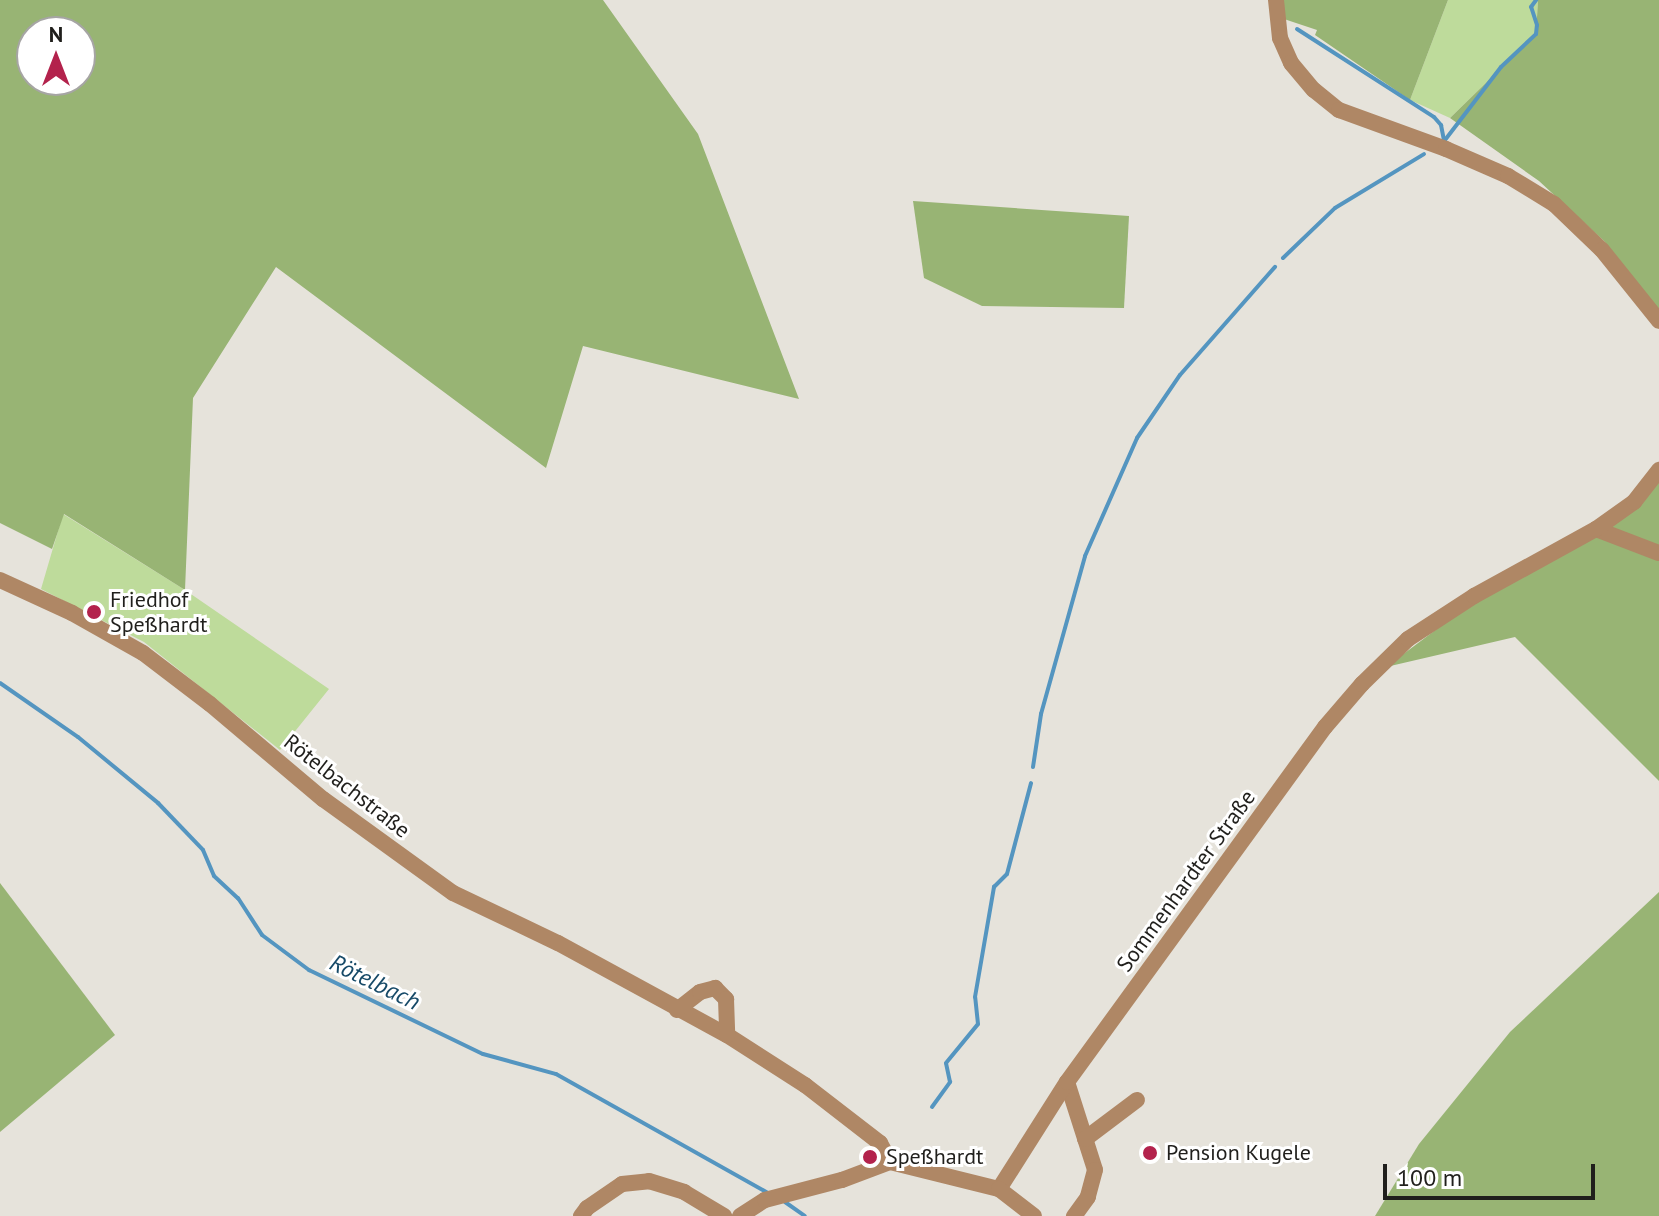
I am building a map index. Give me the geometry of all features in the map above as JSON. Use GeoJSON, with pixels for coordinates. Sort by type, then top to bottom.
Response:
{"type":"FeatureCollection","features":[{"type":"Feature","properties":{"kind":"street"},"geometry":{"type":"LineString","coordinates":[[1272,3],[1280,38],[1291,63],[1314,90],[1339,110],[1446,149],[1508,176],[1554,204],[1602,250],[1659,321]]}},
{"type":"Feature","properties":{"kind":"street","name":"Sommenhardter Straße"},"geometry":{"type":"LineString","coordinates":[[999,1189],[1067,1082],[1325,727],[1362,684],[1408,639],[1596,529],[1634,502],[1659,470]]}},
{"type":"Feature","properties":{"kind":"street"},"geometry":{"type":"LineString","coordinates":[[1596,529],[1659,553]]}},
{"type":"Feature","properties":{"kind":"street","name":"Rötelbachstraße"},"geometry":{"type":"LineString","coordinates":[[0,580],[72,613],[143,653],[210,704],[323,799],[453,893],[558,943],[727,1035],[830,1104],[880,1143],[890,1162]]}},
{"type":"Feature","properties":{"kind":"street"},"geometry":{"type":"LineString","coordinates":[[677,1010],[700,992],[715,988],[726,999],[727,1035]]}},
{"type":"Feature","properties":{"kind":"street"},"geometry":{"type":"LineString","coordinates":[[1067,1082],[1095,1170],[1088,1197],[1074,1216]]}},
{"type":"Feature","properties":{"kind":"street"},"geometry":{"type":"LineString","coordinates":[[1085,1139],[1137,1100]]}},
{"type":"Feature","properties":{"kind":"street"},"geometry":{"type":"LineString","coordinates":[[740,1216],[765,1200],[790,1191],[842,1180],[890,1162],[999,1189],[1034,1216]]}},
{"type":"Feature","properties":{"kind":"street"},"geometry":{"type":"LineString","coordinates":[[581,1216],[587,1208],[622,1184],[649,1181],[684,1192],[724,1216]]}},
{"type":"Feature","properties":{"kind":"green space"},"geometry":{"type":"Polygon","coordinates":[[[0,0],[603,0],[698,134],[799,399],[583,346],[546,468],[276,267],[193,398],[185,590],[64,514],[52,549],[0,523],[0,0]]]}},
{"type":"Feature","properties":{"kind":"green space"},"geometry":{"type":"Polygon","coordinates":[[[1282,0],[1448,0],[1410,100],[1315,35],[1317,30],[1281,18],[1282,0]]]}},
{"type":"Feature","properties":{"kind":"green space"},"geometry":{"type":"Polygon","coordinates":[[[1448,0],[1538,0],[1536,34],[1450,118],[1410,100],[1448,0]]]}},
{"type":"Feature","properties":{"kind":"green space"},"geometry":{"type":"Polygon","coordinates":[[[1538,0],[1659,0],[1659,310],[1604,241],[1539,181],[1450,118],[1536,34],[1538,0]]]}},
{"type":"Feature","properties":{"kind":"green space"},"geometry":{"type":"Polygon","coordinates":[[[913,201],[1129,216],[1124,308],[982,306],[924,278],[913,201]]]}},
{"type":"Feature","properties":{"kind":"green space"},"geometry":{"type":"Polygon","coordinates":[[[1659,477],[1659,781],[1515,637],[1386,667],[1477,599],[1585,542],[1659,477]]]}},
{"type":"Feature","properties":{"kind":"green space"},"geometry":{"type":"Polygon","coordinates":[[[63,514],[185,590],[329,689],[280,750],[144,642],[41,589],[63,514]]]}},
{"type":"Feature","properties":{"kind":"green space"},"geometry":{"type":"Polygon","coordinates":[[[0,883],[115,1035],[0,1132],[0,883]]]}},
{"type":"Feature","properties":{"kind":"green space"},"geometry":{"type":"Polygon","coordinates":[[[1659,892],[1659,1216],[1375,1216],[1419,1144],[1510,1032],[1659,892]]]}},
{"type":"Feature","properties":{"kind":"waterway"},"geometry":{"type":"LineString","coordinates":[[1445,140],[1501,67],[1536,34],[1537,25],[1531,7],[1536,0]]}},
{"type":"Feature","properties":{"kind":"waterway"},"geometry":{"type":"LineString","coordinates":[[1297,29],[1434,117],[1441,125],[1444,141]]}},
{"type":"Feature","properties":{"kind":"waterway"},"geometry":{"type":"LineString","coordinates":[[1283,258],[1335,208],[1424,154]]}},
{"type":"Feature","properties":{"kind":"waterway"},"geometry":{"type":"LineString","coordinates":[[1033,767],[1041,714],[1085,556],[1137,438],[1180,375],[1275,267]]}},
{"type":"Feature","properties":{"kind":"waterway","name":"Rötelbach"},"geometry":{"type":"LineString","coordinates":[[0,683],[78,737],[158,803],[203,850],[214,876],[238,898],[262,935],[309,970],[483,1054],[556,1074],[770,1194]]}},
{"type":"Feature","properties":{"kind":"waterway"},"geometry":{"type":"LineString","coordinates":[[932,1107],[950,1082],[946,1063],[978,1024],[975,997],[994,887],[1007,874],[1031,783]]}},
{"type":"Feature","properties":{"kind":"waterway","name":"Rötelbach"},"geometry":{"type":"LineString","coordinates":[[785,1202],[805,1216]]}},
{"type":"Feature","properties":{"kind":"place","name":"Friedhof Speßhardt"},"geometry":{"type":"Point","coordinates":[94,612]}},
{"type":"Feature","properties":{"kind":"place","name":"Pension Kugele"},"geometry":{"type":"Point","coordinates":[1150,1153]}},
{"type":"Feature","properties":{"kind":"place","name":"Speßhardt"},"geometry":{"type":"Point","coordinates":[870,1157]}}]}
